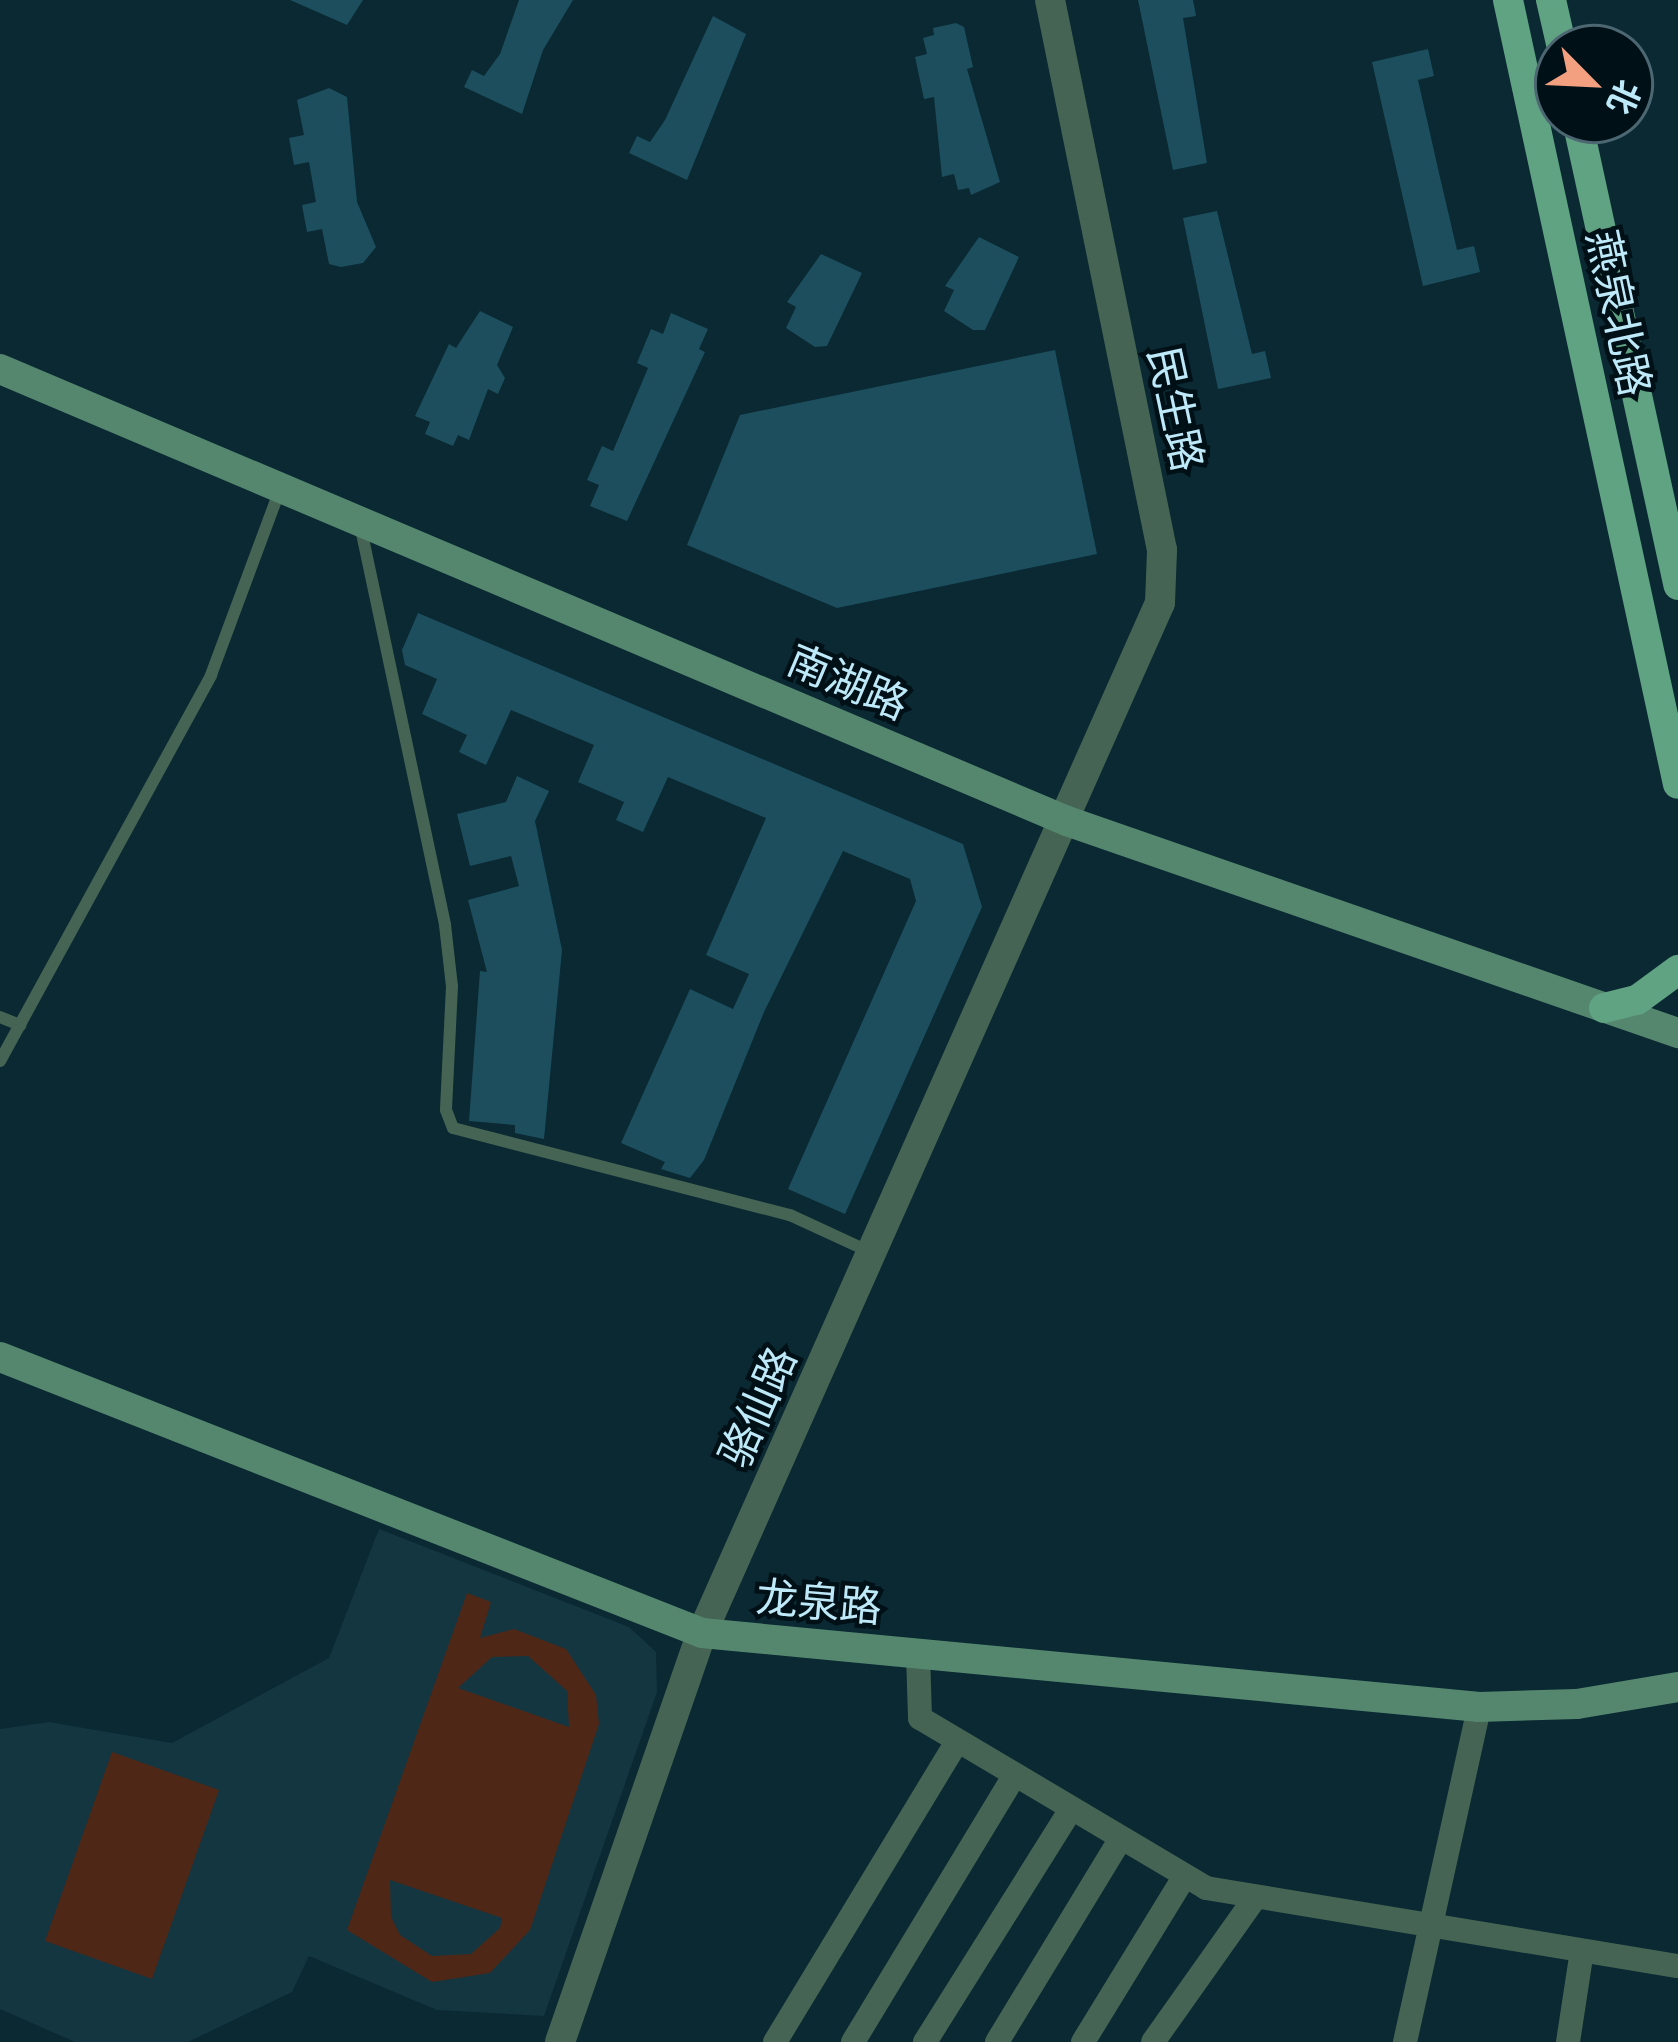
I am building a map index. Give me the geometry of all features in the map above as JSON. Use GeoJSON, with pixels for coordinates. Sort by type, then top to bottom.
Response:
{"type":"FeatureCollection","features":[{"type":"Feature","properties":{"kind":"main road","name":"燕泉北路"},"geometry":{"type":"LineString","coordinates":[[1508,0],[1678,784]]}},
{"type":"Feature","properties":{"kind":"main road","name":"燕泉北路"},"geometry":{"type":"LineString","coordinates":[[1582,144],[1678,585]]}},
{"type":"Feature","properties":{"kind":"main road","name":"南湖路"},"geometry":{"type":"LineString","coordinates":[[0,369],[1067,820],[1678,1033]]}},
{"type":"Feature","properties":{"kind":"main road"},"geometry":{"type":"LineString","coordinates":[[1604,1008],[1636,1000],[1678,970]]}},
{"type":"Feature","properties":{"kind":"main road","name":"龙泉路"},"geometry":{"type":"LineString","coordinates":[[0,1358],[703,1633],[1479,1707],[1577,1704],[1678,1687]]}},
{"type":"Feature","properties":{"kind":"street","name":"民生路"},"geometry":{"type":"LineString","coordinates":[[1050,0],[1163,575],[1150,632],[1067,820]]}},
{"type":"Feature","properties":{"kind":"street","name":"骆仙路"},"geometry":{"type":"LineString","coordinates":[[560,2042],[703,1633],[1067,820]]}},
{"type":"Feature","properties":{"kind":"street"},"geometry":{"type":"LineString","coordinates":[[918,1654],[917,1714],[1184,1879],[1252,1902],[1678,1966]]}},
{"type":"Feature","properties":{"kind":"street"},"geometry":{"type":"LineString","coordinates":[[1405,2042],[1479,1707]]}},
{"type":"Feature","properties":{"kind":"street"},"geometry":{"type":"LineString","coordinates":[[775,2042],[958,1742]]}},
{"type":"Feature","properties":{"kind":"street"},"geometry":{"type":"LineString","coordinates":[[853,2042],[1014,1776]]}},
{"type":"Feature","properties":{"kind":"street"},"geometry":{"type":"LineString","coordinates":[[926,2042],[1070,1811]]}},
{"type":"Feature","properties":{"kind":"street"},"geometry":{"type":"LineString","coordinates":[[997,2042],[1119,1841]]}},
{"type":"Feature","properties":{"kind":"street"},"geometry":{"type":"LineString","coordinates":[[1083,2042],[1184,1879]]}},
{"type":"Feature","properties":{"kind":"street"},"geometry":{"type":"LineString","coordinates":[[1153,2042],[1252,1902]]}},
{"type":"Feature","properties":{"kind":"street"},"geometry":{"type":"LineString","coordinates":[[1568,2042],[1582,1952]]}},
{"type":"Feature","properties":{"kind":"lane"},"geometry":{"type":"LineString","coordinates":[[0,1061],[211,675],[280,488]]}},
{"type":"Feature","properties":{"kind":"lane"},"geometry":{"type":"LineString","coordinates":[[360,522],[445,925],[452,986],[446,1110],[453,1127],[790,1215],[873,1253]]}},
{"type":"Feature","properties":{"kind":"lane"},"geometry":{"type":"LineString","coordinates":[[0,1017],[20,1025]]}},
{"type":"Feature","properties":{"kind":"shaded area"},"geometry":{"type":"Polygon","coordinates":[[[379,1529],[629,1627],[656,1652],[657,1692],[544,2016],[437,2010],[309,1956],[292,1992],[188,2042],[75,2042],[0,2009],[0,1729],[49,1722],[172,1743],[329,1658],[379,1529]]]}},
{"type":"Feature","properties":{"kind":"shaded area"},"geometry":{"type":"Polygon","coordinates":[[[467,1593],[491,1602],[480,1638],[514,1629],[566,1649],[596,1695],[599,1724],[530,1930],[490,1973],[432,1982],[347,1930],[467,1593]],[[528,1656],[492,1657],[458,1688],[569,1727],[567,1691],[528,1656]],[[390,1880],[391,1917],[400,1935],[432,1956],[471,1954],[500,1928],[502,1918],[390,1880]]]}},
{"type":"Feature","properties":{"kind":"shaded area"},"geometry":{"type":"Polygon","coordinates":[[[112,1752],[219,1790],[152,1979],[45,1941],[112,1752]]]}},
{"type":"Feature","properties":{"kind":"building"},"geometry":{"type":"Polygon","coordinates":[[[290,0],[363,0],[347,25],[290,0]]]}},
{"type":"Feature","properties":{"kind":"building"},"geometry":{"type":"Polygon","coordinates":[[[519,0],[573,0],[543,50],[522,114],[464,87],[472,70],[484,76],[500,54],[519,0]]]}},
{"type":"Feature","properties":{"kind":"building"},"geometry":{"type":"Polygon","coordinates":[[[1138,0],[1193,0],[1196,16],[1183,18],[1207,163],[1173,170],[1138,0]]]}},
{"type":"Feature","properties":{"kind":"building"},"geometry":{"type":"Polygon","coordinates":[[[713,16],[746,34],[687,180],[629,153],[637,136],[650,142],[665,120],[713,16]]]}},
{"type":"Feature","properties":{"kind":"building"},"geometry":{"type":"Polygon","coordinates":[[[956,23],[964,27],[973,67],[967,69],[1000,182],[971,195],[969,188],[958,190],[954,174],[942,177],[934,97],[924,99],[915,57],[927,54],[923,38],[934,35],[933,28],[956,23]]]}},
{"type":"Feature","properties":{"kind":"building"},"geometry":{"type":"Polygon","coordinates":[[[1428,49],[1434,76],[1418,80],[1439,173],[1457,250],[1474,246],[1480,272],[1423,286],[1372,62],[1428,49]]]}},
{"type":"Feature","properties":{"kind":"building"},"geometry":{"type":"Polygon","coordinates":[[[329,88],[347,97],[357,202],[376,247],[363,263],[341,267],[329,264],[322,229],[307,232],[302,205],[316,202],[309,162],[294,165],[289,138],[304,135],[297,100],[329,88]]]}},
{"type":"Feature","properties":{"kind":"building"},"geometry":{"type":"Polygon","coordinates":[[[1217,211],[1252,354],[1265,351],[1271,378],[1218,389],[1183,218],[1217,211]]]}},
{"type":"Feature","properties":{"kind":"building"},"geometry":{"type":"Polygon","coordinates":[[[979,237],[1019,257],[985,330],[973,330],[944,311],[954,290],[945,286],[979,237]]]}},
{"type":"Feature","properties":{"kind":"building"},"geometry":{"type":"Polygon","coordinates":[[[821,254],[862,273],[827,346],[815,347],[786,328],[796,307],[787,302],[821,254]]]}},
{"type":"Feature","properties":{"kind":"building"},"geometry":{"type":"Polygon","coordinates":[[[480,311],[513,327],[497,365],[505,378],[498,394],[488,389],[469,440],[458,435],[453,446],[425,434],[430,422],[415,416],[449,344],[456,348],[480,311]]]}},
{"type":"Feature","properties":{"kind":"building"},"geometry":{"type":"Polygon","coordinates":[[[671,313],[708,329],[699,349],[705,352],[627,521],[590,506],[599,485],[587,480],[602,446],[613,451],[648,368],[637,363],[651,329],[663,334],[671,313]]]}},
{"type":"Feature","properties":{"kind":"building"},"geometry":{"type":"Polygon","coordinates":[[[1055,350],[1097,554],[837,608],[687,545],[740,415],[1055,350]]]}},
{"type":"Feature","properties":{"kind":"building"},"geometry":{"type":"Polygon","coordinates":[[[418,613],[963,844],[982,907],[845,1214],[788,1189],[916,901],[910,879],[843,851],[764,1012],[704,1160],[690,1178],[661,1169],[665,1162],[621,1143],[690,989],[733,1009],[749,974],[706,955],[766,818],[668,777],[643,832],[616,820],[624,802],[578,782],[594,745],[511,710],[486,765],[459,752],[467,735],[422,714],[437,679],[405,665],[402,650],[418,613]]]}},
{"type":"Feature","properties":{"kind":"building"},"geometry":{"type":"Polygon","coordinates":[[[517,776],[549,791],[535,821],[562,950],[544,1139],[515,1133],[515,1125],[469,1121],[480,971],[487,972],[468,900],[519,886],[511,856],[470,866],[457,814],[506,802],[517,776]]]}}]}
